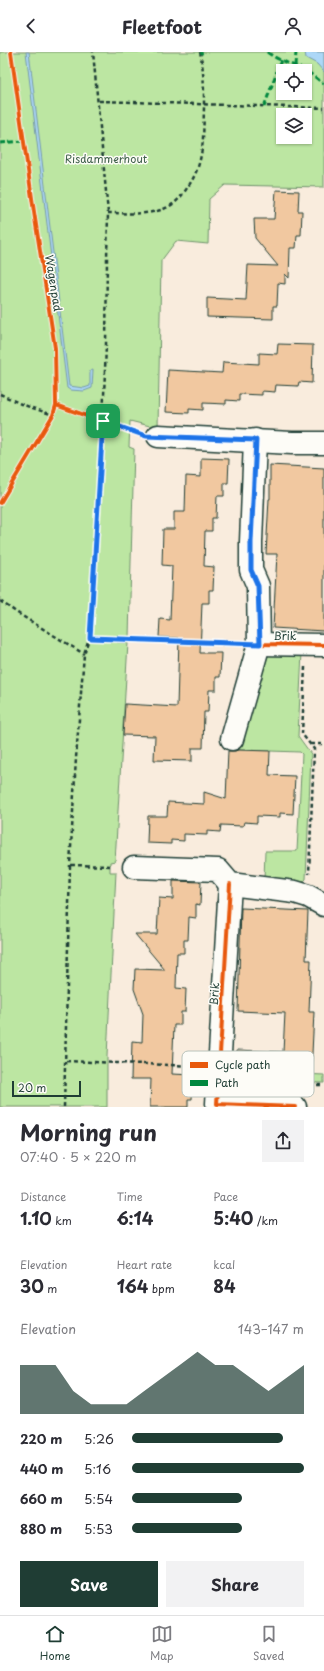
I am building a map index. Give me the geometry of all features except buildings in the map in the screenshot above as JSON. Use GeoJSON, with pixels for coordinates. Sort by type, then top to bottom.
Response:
{"type":"FeatureCollection","features":[{"type":"Feature","properties":{"kind":"street"},"geometry":{"type":"LineString","coordinates":[[158,436],[324,443]]}},
{"type":"Feature","properties":{"kind":"street","name":"Brik"},"geometry":{"type":"LineString","coordinates":[[232,739],[260,644],[258,586],[251,570],[256,440]]}},
{"type":"Feature","properties":{"kind":"street","name":"Brik"},"geometry":{"type":"LineString","coordinates":[[260,644],[315,645]]}},
{"type":"Feature","properties":{"kind":"street"},"geometry":{"type":"LineString","coordinates":[[134,867],[218,870],[230,884],[295,892],[316,900]]}},
{"type":"Feature","properties":{"kind":"street","name":"Brik"},"geometry":{"type":"LineString","coordinates":[[220,1051],[230,884]]}},
{"type":"Feature","properties":{"kind":"street","name":"Brik"},"geometry":{"type":"LineString","coordinates":[[217,1106],[295,1107]]}},
{"type":"Feature","properties":{"kind":"path"},"geometry":{"type":"LineString","coordinates":[[64,1107],[70,865],[84,654],[90,638],[106,345],[108,213],[99,101],[93,52]]}},
{"type":"Feature","properties":{"kind":"path"},"geometry":{"type":"LineString","coordinates":[[108,213],[130,214],[156,212],[168,208],[183,194],[192,181],[200,163],[203,145],[204,88],[200,52]]}},
{"type":"Feature","properties":{"kind":"path"},"geometry":{"type":"LineString","coordinates":[[99,101],[204,104],[220,103],[264,107],[324,108]]}},
{"type":"Feature","properties":{"kind":"path"},"geometry":{"type":"LineString","coordinates":[[0,394],[21,404],[53,415]]}},
{"type":"Feature","properties":{"kind":"path"},"geometry":{"type":"LineString","coordinates":[[49,422],[54,410]]}},
{"type":"Feature","properties":{"kind":"path"},"geometry":{"type":"LineString","coordinates":[[95,418],[110,423]]}},
{"type":"Feature","properties":{"kind":"path"},"geometry":{"type":"LineString","coordinates":[[0,601],[84,654]]}},
{"type":"Feature","properties":{"kind":"path"},"geometry":{"type":"LineString","coordinates":[[90,638],[260,644]]}},
{"type":"Feature","properties":{"kind":"path"},"geometry":{"type":"LineString","coordinates":[[315,645],[302,734],[314,749],[316,900]]}},
{"type":"Feature","properties":{"kind":"path"},"geometry":{"type":"LineString","coordinates":[[310,744],[324,744]]}},
{"type":"Feature","properties":{"kind":"path"},"geometry":{"type":"LineString","coordinates":[[70,865],[134,867]]}},
{"type":"Feature","properties":{"kind":"path"},"geometry":{"type":"LineString","coordinates":[[66,1061],[182,1066]]}},
{"type":"Feature","properties":{"kind":"green space","name":"Risdammerhout"},"geometry":{"type":"Polygon","coordinates":[[[0,52],[324,52],[324,187],[225,185],[209,199],[208,244],[176,241],[161,261],[158,428],[130,421],[129,447],[134,449],[129,637],[117,637],[117,642],[128,643],[115,861],[110,862],[110,872],[116,872],[107,1056],[107,1107],[0,1107],[0,52]]]}},
{"type":"Feature","properties":{"kind":"green space"},"geometry":{"type":"Polygon","coordinates":[[[302,652],[298,736],[311,754],[306,879],[302,883],[264,879],[265,851],[297,851],[302,754],[300,752],[239,750],[265,653],[302,652]]]}},
{"type":"Feature","properties":{"kind":"green space"},"geometry":{"type":"Polygon","coordinates":[[[314,1075],[324,1075],[324,1083],[314,1083],[314,1075]]]}},
{"type":"Feature","properties":{"kind":"water"},"geometry":{"type":"Polygon","coordinates":[[[26,52],[29,52],[69,386],[84,388],[90,386],[90,371],[93,370],[92,388],[84,391],[70,390],[67,388],[26,52]]]}},
{"type":"Feature","properties":{"kind":"water"},"geometry":{"type":"Polygon","coordinates":[[[305,52],[324,52],[324,72],[317,64],[306,58],[305,52]]]}},
{"type":"Feature","properties":{"kind":"marked path"},"geometry":{"type":"LineString","coordinates":[[267,52],[278,59],[305,70],[324,84]]}},
{"type":"Feature","properties":{"kind":"marked path"},"geometry":{"type":"LineString","coordinates":[[295,64],[296,52]]}},
{"type":"Feature","properties":{"kind":"marked path"},"geometry":{"type":"LineString","coordinates":[[264,107],[281,60]]}},
{"type":"Feature","properties":{"kind":"marked path"},"geometry":{"type":"LineString","coordinates":[[0,143],[24,141]]}},
{"type":"Feature","properties":{"kind":"cycle path","name":"Wagenpad"},"geometry":{"type":"LineString","coordinates":[[0,503],[53,415],[56,405],[55,348],[11,52]]}},
{"type":"Feature","properties":{"kind":"cycle path"},"geometry":{"type":"LineString","coordinates":[[56,405],[146,437],[158,436]]}},
{"type":"Feature","properties":{"kind":"cycle path"},"geometry":{"type":"LineString","coordinates":[[255,440],[251,570],[258,586],[259,644],[324,645]]}},
{"type":"Feature","properties":{"kind":"cycle path"},"geometry":{"type":"LineString","coordinates":[[220,1051],[230,884]]}},
{"type":"Feature","properties":{"kind":"cycle path"},"geometry":{"type":"LineString","coordinates":[[217,1097],[217,1104],[295,1107]]}},
{"type":"Feature","properties":{"kind":"route"},"geometry":{"type":"LineString","coordinates":[[103,421],[146,436],[256,440],[251,570],[258,586],[260,644],[90,638],[103,421]]}}]}
